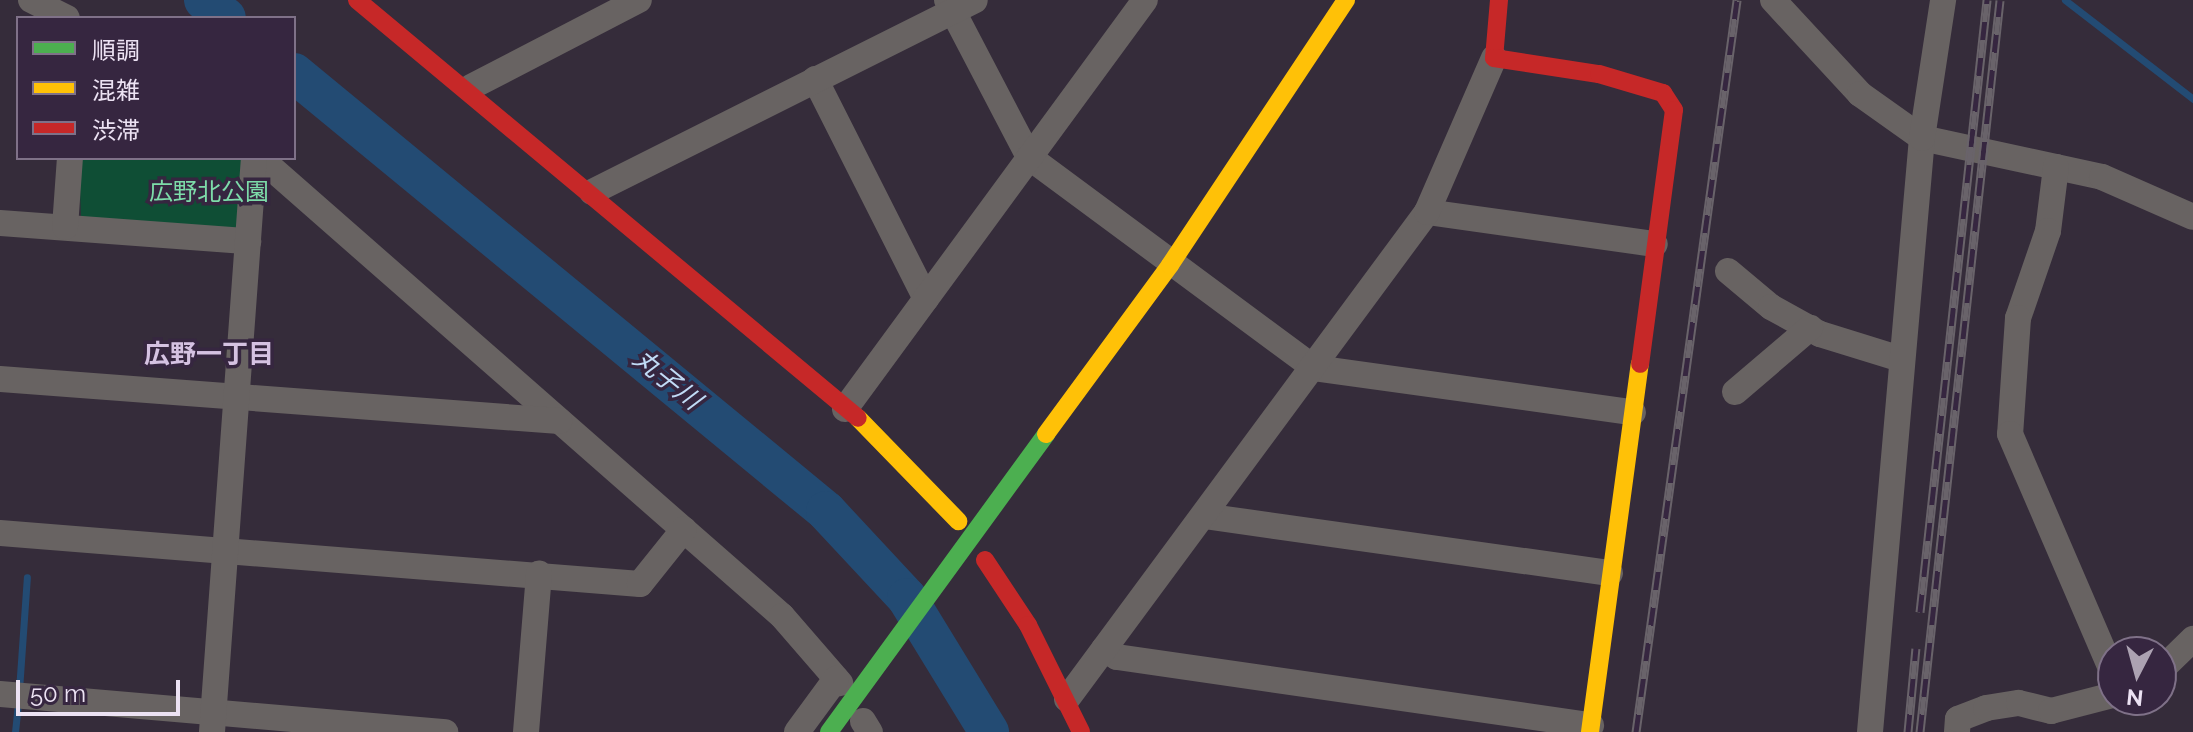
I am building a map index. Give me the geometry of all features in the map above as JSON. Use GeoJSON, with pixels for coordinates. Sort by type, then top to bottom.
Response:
{"type":"FeatureCollection","features":[{"type":"Feature","properties":{"kind":"street"},"geometry":{"type":"LineString","coordinates":[[31,0],[63,16]]}},
{"type":"Feature","properties":{"kind":"street"},"geometry":{"type":"LineString","coordinates":[[357,0],[471,87],[845,409],[958,521]]}},
{"type":"Feature","properties":{"kind":"street"},"geometry":{"type":"LineString","coordinates":[[471,87],[639,0]]}},
{"type":"Feature","properties":{"kind":"street"},"geometry":{"type":"LineString","coordinates":[[845,409],[1145,0]]}},
{"type":"Feature","properties":{"kind":"street"},"geometry":{"type":"LineString","coordinates":[[829,732],[1170,265],[1346,0]]}},
{"type":"Feature","properties":{"kind":"street"},"geometry":{"type":"LineString","coordinates":[[1067,699],[1427,212],[1494,58],[1499,0]]}},
{"type":"Feature","properties":{"kind":"street"},"geometry":{"type":"LineString","coordinates":[[1773,0],[1860,94],[1922,138],[2102,177],[2193,217]]}},
{"type":"Feature","properties":{"kind":"street"},"geometry":{"type":"LineString","coordinates":[[1870,732],[1922,138],[1943,0]]}},
{"type":"Feature","properties":{"kind":"street"},"geometry":{"type":"LineString","coordinates":[[592,192],[958,4],[1029,157],[1170,265],[1314,368],[1633,412]]}},
{"type":"Feature","properties":{"kind":"street"},"geometry":{"type":"LineString","coordinates":[[1104,649],[1117,657],[1591,729],[1674,110],[1663,93],[1494,58]]}},
{"type":"Feature","properties":{"kind":"street"},"geometry":{"type":"LineString","coordinates":[[815,79],[926,299]]}},
{"type":"Feature","properties":{"kind":"street"},"geometry":{"type":"LineString","coordinates":[[65,227],[70,160]]}},
{"type":"Feature","properties":{"kind":"street"},"geometry":{"type":"LineString","coordinates":[[213,721],[248,241],[257,160]]}},
{"type":"Feature","properties":{"kind":"street"},"geometry":{"type":"LineString","coordinates":[[259,160],[782,616],[838,681],[797,732]]}},
{"type":"Feature","properties":{"kind":"street"},"geometry":{"type":"LineString","coordinates":[[2056,167],[2048,231],[2018,318],[2010,434],[2097,636]]}},
{"type":"Feature","properties":{"kind":"street"},"geometry":{"type":"LineString","coordinates":[[1427,212],[1655,244]]}},
{"type":"Feature","properties":{"kind":"street"},"geometry":{"type":"LineString","coordinates":[[0,223],[248,241]]}},
{"type":"Feature","properties":{"kind":"street"},"geometry":{"type":"LineString","coordinates":[[1728,271],[1810,328],[1901,359]]}},
{"type":"Feature","properties":{"kind":"street"},"geometry":{"type":"LineString","coordinates":[[1735,392],[1810,328]]}},
{"type":"Feature","properties":{"kind":"street"},"geometry":{"type":"LineString","coordinates":[[0,379],[559,421]]}},
{"type":"Feature","properties":{"kind":"street"},"geometry":{"type":"LineString","coordinates":[[1204,516],[1610,573]]}},
{"type":"Feature","properties":{"kind":"street"},"geometry":{"type":"LineString","coordinates":[[0,533],[640,584],[684,529]]}},
{"type":"Feature","properties":{"kind":"street"},"geometry":{"type":"LineString","coordinates":[[985,560],[1067,699],[1081,732]]}},
{"type":"Feature","properties":{"kind":"street"},"geometry":{"type":"LineString","coordinates":[[526,732],[539,574]]}},
{"type":"Feature","properties":{"kind":"street"},"geometry":{"type":"LineString","coordinates":[[2177,654],[2193,639]]}},
{"type":"Feature","properties":{"kind":"street"},"geometry":{"type":"LineString","coordinates":[[0,694],[213,721],[445,732]]}},
{"type":"Feature","properties":{"kind":"street"},"geometry":{"type":"LineString","coordinates":[[1957,732],[1958,719],[1986,708],[2019,703],[2051,711],[2097,699]]}},
{"type":"Feature","properties":{"kind":"green space","name":"広野北公園"},"geometry":{"type":"Polygon","coordinates":[[[79,160],[244,160],[243,224],[233,229],[81,218],[79,160]]]}},
{"type":"Feature","properties":{"kind":"waterway","name":"丸子川"},"geometry":{"type":"LineString","coordinates":[[204,0],[224,16]]}},
{"type":"Feature","properties":{"kind":"waterway"},"geometry":{"type":"LineString","coordinates":[[2065,0],[2193,99]]}},
{"type":"Feature","properties":{"kind":"waterway","name":"丸子川"},"geometry":{"type":"LineString","coordinates":[[296,75],[826,511],[907,598],[989,732]]}},
{"type":"Feature","properties":{"kind":"waterway"},"geometry":{"type":"LineString","coordinates":[[19,690],[27,577]]}},
{"type":"Feature","properties":{"kind":"waterway"},"geometry":{"type":"LineString","coordinates":[[15,732],[18,702]]}},
{"type":"Feature","properties":{"kind":"railway"},"geometry":{"type":"LineString","coordinates":[[1636,732],[1737,0]]}},
{"type":"Feature","properties":{"kind":"railway"},"geometry":{"type":"LineString","coordinates":[[1920,612],[1987,0]]}},
{"type":"Feature","properties":{"kind":"railway"},"geometry":{"type":"LineString","coordinates":[[1920,732],[2000,0]]}},
{"type":"Feature","properties":{"kind":"railway"},"geometry":{"type":"LineString","coordinates":[[1908,732],[1916,648]]}},
{"type":"Feature","properties":{"kind":"traffic: fast"},"geometry":{"type":"LineString","coordinates":[[829,732],[1046,434]]}},
{"type":"Feature","properties":{"kind":"traffic: slow"},"geometry":{"type":"LineString","coordinates":[[1046,434],[1170,265],[1346,0]]}},
{"type":"Feature","properties":{"kind":"traffic: slow"},"geometry":{"type":"LineString","coordinates":[[1590,732],[1640,364]]}},
{"type":"Feature","properties":{"kind":"traffic: slow"},"geometry":{"type":"LineString","coordinates":[[858,418],[958,521]]}},
{"type":"Feature","properties":{"kind":"traffic: jam"},"geometry":{"type":"LineString","coordinates":[[357,0],[858,418]]}},
{"type":"Feature","properties":{"kind":"traffic: jam"},"geometry":{"type":"LineString","coordinates":[[1499,0],[1494,58],[1599,74],[1663,93],[1674,110],[1640,364]]}},
{"type":"Feature","properties":{"kind":"traffic: jam"},"geometry":{"type":"LineString","coordinates":[[985,560],[1028,625],[1081,732]]}},
{"type":"Feature","properties":{"kind":"district","name":"広野一丁目"},"geometry":{"type":"Point","coordinates":[209,355]}}]}
